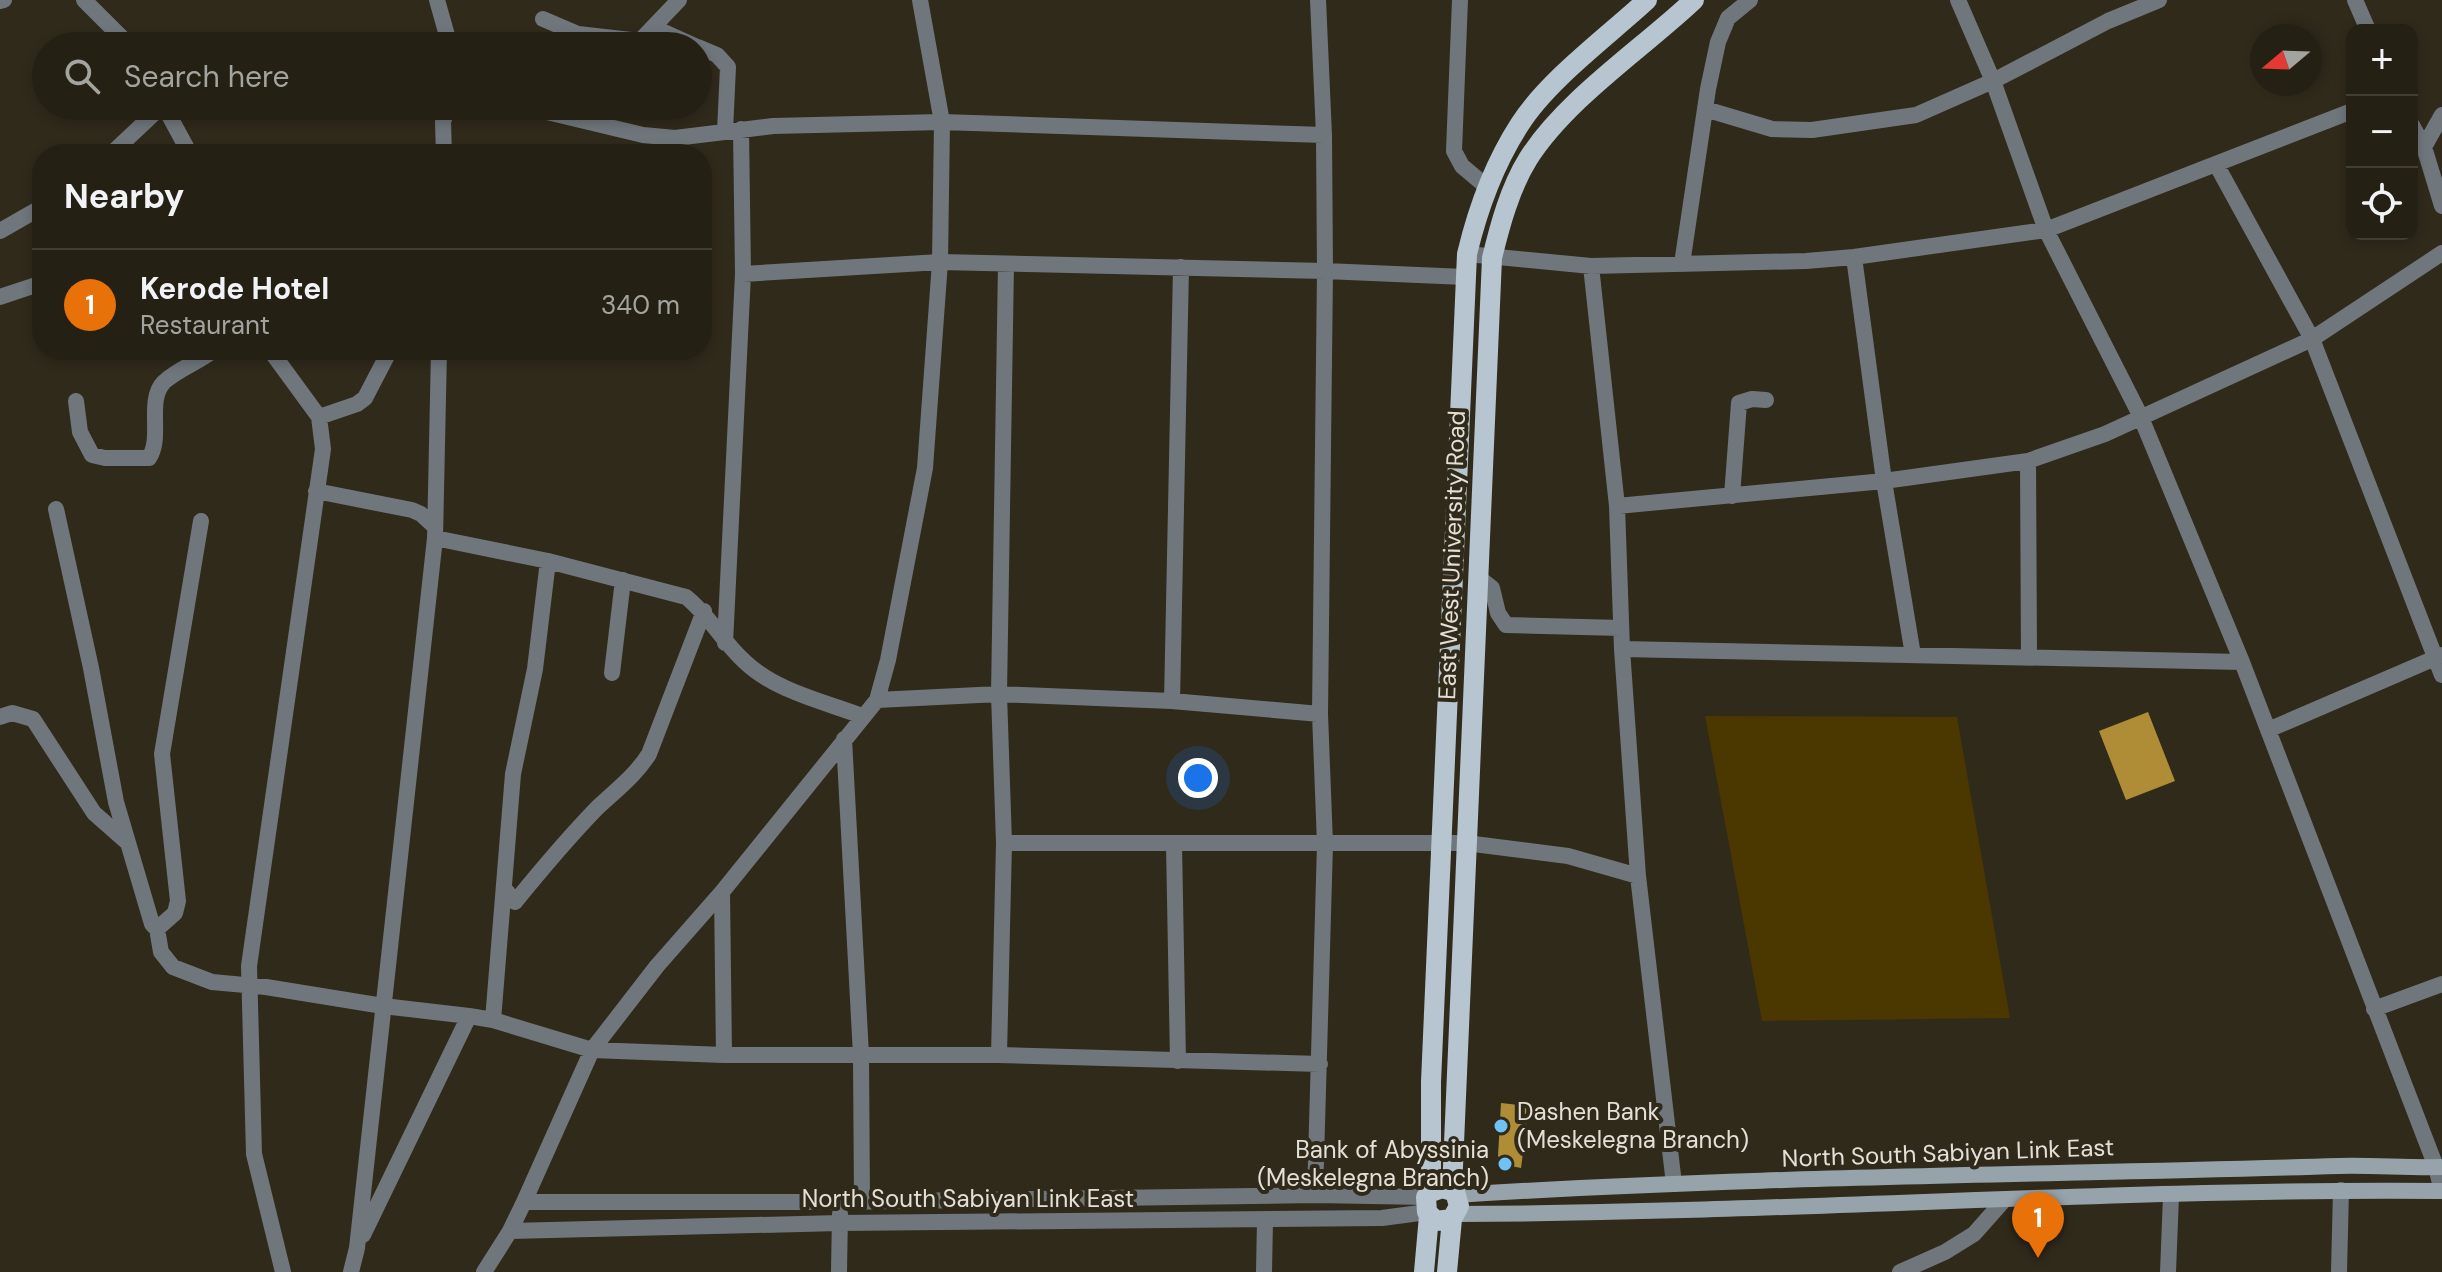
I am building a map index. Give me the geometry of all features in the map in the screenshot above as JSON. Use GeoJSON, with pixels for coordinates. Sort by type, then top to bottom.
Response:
{"type":"FeatureCollection","features":[{"type":"Feature","properties":{"kind":"main road","name":"East West University Road"},"geometry":{"type":"LineString","coordinates":[[1447,1272],[1454,1204],[1466,843],[1492,258],[1500,226],[1527,160],[1545,137],[1596,86],[1694,0]]}},
{"type":"Feature","properties":{"kind":"main road","name":"East West University Road"},"geometry":{"type":"LineString","coordinates":[[1424,1272],[1467,254],[1487,187],[1521,123],[1562,76],[1645,1]]}},
{"type":"Feature","properties":{"kind":"main road","name":"North South Sabiyan Link East"},"geometry":{"type":"LineString","coordinates":[[1454,1204],[1674,1184],[2346,1165],[2439,1167]]}},
{"type":"Feature","properties":{"kind":"main road"},"geometry":{"type":"LineString","coordinates":[[2090,1172],[2090,1197]]}},
{"type":"Feature","properties":{"kind":"main road"},"geometry":{"type":"LineString","coordinates":[[1442,1188],[1454,1204],[1440,1222],[1428,1204],[1442,1188]]}},
{"type":"Feature","properties":{"kind":"main road","name":"North South Sabiyan Link East"},"geometry":{"type":"LineString","coordinates":[[1454,1204],[1584,1214],[2005,1199],[2341,1190],[2442,1191]]}},
{"type":"Feature","properties":{"kind":"street"},"geometry":{"type":"LineString","coordinates":[[84,0],[116,32]]}},
{"type":"Feature","properties":{"kind":"street"},"geometry":{"type":"LineString","coordinates":[[437,0],[446,32]]}},
{"type":"Feature","properties":{"kind":"street"},"geometry":{"type":"LineString","coordinates":[[651,32],[679,0]]}},
{"type":"Feature","properties":{"kind":"street"},"geometry":{"type":"LineString","coordinates":[[482,1272],[510,1231],[592,1050],[657,966],[722,892],[877,700],[888,660],[925,468],[940,262],[942,122],[920,0]]}},
{"type":"Feature","properties":{"kind":"street"},"geometry":{"type":"LineString","coordinates":[[1315,1195],[1325,844],[1320,714],[1324,135],[1318,0]]}},
{"type":"Feature","properties":{"kind":"street"},"geometry":{"type":"LineString","coordinates":[[1460,0],[1454,151],[1462,166],[1487,187]]}},
{"type":"Feature","properties":{"kind":"street"},"geometry":{"type":"LineString","coordinates":[[1682,264],[1718,42],[1728,18],[1750,0]]}},
{"type":"Feature","properties":{"kind":"street"},"geometry":{"type":"LineString","coordinates":[[1958,0],[1993,81],[2046,230],[2140,415],[2242,662],[2374,1009],[2439,1167],[2442,1191]]}},
{"type":"Feature","properties":{"kind":"street"},"geometry":{"type":"LineString","coordinates":[[1705,109],[1772,129],[1812,130],[1916,115],[1993,81],[2108,21],[2159,0]]}},
{"type":"Feature","properties":{"kind":"street"},"geometry":{"type":"LineString","coordinates":[[2355,0],[2365,24]]}},
{"type":"Feature","properties":{"kind":"street"},"geometry":{"type":"LineString","coordinates":[[543,19],[573,32]]}},
{"type":"Feature","properties":{"kind":"street"},"geometry":{"type":"LineString","coordinates":[[655,28],[664,32]]}},
{"type":"Feature","properties":{"kind":"street"},"geometry":{"type":"LineString","coordinates":[[712,53],[728,67],[743,274],[725,643]]}},
{"type":"Feature","properties":{"kind":"street"},"geometry":{"type":"LineString","coordinates":[[1467,254],[1591,266],[1854,257],[2046,230],[2346,113]]}},
{"type":"Feature","properties":{"kind":"street"},"geometry":{"type":"LineString","coordinates":[[2424,147],[2442,115]]}},
{"type":"Feature","properties":{"kind":"street"},"geometry":{"type":"LineString","coordinates":[[122,144],[148,120]]}},
{"type":"Feature","properties":{"kind":"street"},"geometry":{"type":"LineString","coordinates":[[171,120],[184,144]]}},
{"type":"Feature","properties":{"kind":"street"},"geometry":{"type":"LineString","coordinates":[[444,120],[444,144]]}},
{"type":"Feature","properties":{"kind":"street"},"geometry":{"type":"LineString","coordinates":[[573,120],[643,135],[675,138],[773,126],[942,122],[1324,135]]}},
{"type":"Feature","properties":{"kind":"street"},"geometry":{"type":"LineString","coordinates":[[2418,136],[2442,206]]}},
{"type":"Feature","properties":{"kind":"street"},"geometry":{"type":"LineString","coordinates":[[2216,164],[2312,339],[2439,657],[2442,675]]}},
{"type":"Feature","properties":{"kind":"street"},"geometry":{"type":"LineString","coordinates":[[0,231],[32,213]]}},
{"type":"Feature","properties":{"kind":"street"},"geometry":{"type":"LineString","coordinates":[[1617,506],[1884,481],[2028,461],[2105,434],[2140,415],[2312,339],[2442,253]]}},
{"type":"Feature","properties":{"kind":"street"},"geometry":{"type":"LineString","coordinates":[[1854,257],[1884,481],[1913,655]]}},
{"type":"Feature","properties":{"kind":"street"},"geometry":{"type":"LineString","coordinates":[[743,274],[940,262],[1465,277]]}},
{"type":"Feature","properties":{"kind":"street"},"geometry":{"type":"LineString","coordinates":[[999,1055],[1004,843],[999,694],[1006,265]]}},
{"type":"Feature","properties":{"kind":"street"},"geometry":{"type":"LineString","coordinates":[[1591,266],[1617,506],[1622,649],[1638,876],[1674,1184]]}},
{"type":"Feature","properties":{"kind":"street"},"geometry":{"type":"LineString","coordinates":[[1172,701],[1181,267]]}},
{"type":"Feature","properties":{"kind":"street"},"geometry":{"type":"LineString","coordinates":[[0,297],[32,286]]}},
{"type":"Feature","properties":{"kind":"street"},"geometry":{"type":"LineString","coordinates":[[76,401],[80,432],[92,455],[149,458],[154,449],[157,399],[163,383],[199,360]]}},
{"type":"Feature","properties":{"kind":"street"},"geometry":{"type":"LineString","coordinates":[[277,360],[319,417],[323,449],[249,966],[254,1154],[283,1272]]}},
{"type":"Feature","properties":{"kind":"street"},"geometry":{"type":"LineString","coordinates":[[319,417],[357,404],[365,398],[385,360]]}},
{"type":"Feature","properties":{"kind":"street"},"geometry":{"type":"LineString","coordinates":[[351,1272],[357,1248],[435,533],[439,360]]}},
{"type":"Feature","properties":{"kind":"street"},"geometry":{"type":"LineString","coordinates":[[1732,496],[1739,403],[1752,399],[1766,400]]}},
{"type":"Feature","properties":{"kind":"street"},"geometry":{"type":"LineString","coordinates":[[2028,461],[2029,657]]}},
{"type":"Feature","properties":{"kind":"street"},"geometry":{"type":"LineString","coordinates":[[316,491],[412,510],[421,514],[435,533],[686,597],[704,611],[725,643],[768,681],[862,716]]}},
{"type":"Feature","properties":{"kind":"street"},"geometry":{"type":"LineString","coordinates":[[56,509],[116,802],[152,924],[157,929],[161,952],[173,967],[212,982],[493,1020],[592,1050],[724,1055],[999,1055],[1320,1064]]}},
{"type":"Feature","properties":{"kind":"street"},"geometry":{"type":"LineString","coordinates":[[157,929],[175,913],[178,901],[162,754],[201,521]]}},
{"type":"Feature","properties":{"kind":"street"},"geometry":{"type":"LineString","coordinates":[[493,1020],[513,774],[535,669],[548,561]]}},
{"type":"Feature","properties":{"kind":"street"},"geometry":{"type":"LineString","coordinates":[[1478,577],[1492,588],[1498,613],[1506,625],[1621,628]]}},
{"type":"Feature","properties":{"kind":"street"},"geometry":{"type":"LineString","coordinates":[[612,673],[623,580]]}},
{"type":"Feature","properties":{"kind":"street"},"geometry":{"type":"LineString","coordinates":[[504,888],[515,902],[585,821],[641,767],[649,754],[704,611]]}},
{"type":"Feature","properties":{"kind":"street"},"geometry":{"type":"LineString","coordinates":[[1622,649],[2242,662]]}},
{"type":"Feature","properties":{"kind":"street"},"geometry":{"type":"LineString","coordinates":[[2268,730],[2439,657]]}},
{"type":"Feature","properties":{"kind":"street"},"geometry":{"type":"LineString","coordinates":[[877,700],[999,694],[1172,701],[1320,714]]}},
{"type":"Feature","properties":{"kind":"street"},"geometry":{"type":"LineString","coordinates":[[0,717],[12,713],[33,719],[94,813],[128,843]]}},
{"type":"Feature","properties":{"kind":"street"},"geometry":{"type":"LineString","coordinates":[[844,739],[861,1055],[862,1201]]}},
{"type":"Feature","properties":{"kind":"street"},"geometry":{"type":"LineString","coordinates":[[1004,843],[1466,843],[1568,856],[1638,876]]}},
{"type":"Feature","properties":{"kind":"street"},"geometry":{"type":"LineString","coordinates":[[1174,844],[1178,1061]]}},
{"type":"Feature","properties":{"kind":"street"},"geometry":{"type":"LineString","coordinates":[[722,892],[724,1055]]}},
{"type":"Feature","properties":{"kind":"street"},"geometry":{"type":"LineString","coordinates":[[2374,1009],[2442,984]]}},
{"type":"Feature","properties":{"kind":"street"},"geometry":{"type":"LineString","coordinates":[[357,1248],[469,1016]]}},
{"type":"Feature","properties":{"kind":"street"},"geometry":{"type":"LineString","coordinates":[[2339,1272],[2341,1190]]}},
{"type":"Feature","properties":{"kind":"street","name":"North South Sabiyan Link East"},"geometry":{"type":"LineString","coordinates":[[524,1202],[840,1202],[1315,1195],[1428,1204]]}},
{"type":"Feature","properties":{"kind":"street"},"geometry":{"type":"LineString","coordinates":[[2168,1272],[2171,1196]]}},
{"type":"Feature","properties":{"kind":"street"},"geometry":{"type":"LineString","coordinates":[[1900,1272],[1945,1252],[1974,1234],[2005,1199]]}},
{"type":"Feature","properties":{"kind":"street"},"geometry":{"type":"LineString","coordinates":[[839,1272],[840,1202]]}},
{"type":"Feature","properties":{"kind":"street","name":"North South Sabiyan Link East"},"geometry":{"type":"LineString","coordinates":[[510,1231],[840,1223],[1382,1218],[1428,1204]]}},
{"type":"Feature","properties":{"kind":"street"},"geometry":{"type":"LineString","coordinates":[[1264,1272],[1265,1220]]}},
{"type":"Feature","properties":{"kind":"shaded area"},"geometry":{"type":"Polygon","coordinates":[[[1705,716],[1957,717],[2010,1018],[1762,1021],[1705,716]]]}},
{"type":"Feature","properties":{"kind":"building"},"geometry":{"type":"Polygon","coordinates":[[[2148,712],[2175,781],[2126,800],[2099,731],[2148,712]]]}},
{"type":"Feature","properties":{"kind":"building"},"geometry":{"type":"Polygon","coordinates":[[[1501,1103],[1529,1106],[1521,1168],[1506,1165],[1498,1156],[1501,1103]]]}},
{"type":"Feature","properties":{"kind":"place","name":"Dashen Bank (Meskelegna Branch)"},"geometry":{"type":"Point","coordinates":[1501,1126]}},
{"type":"Feature","properties":{"kind":"place","name":"Bank of Abyssinia (Meskelegna Branch)"},"geometry":{"type":"Point","coordinates":[1505,1164]}},
{"type":"Feature","properties":{"kind":"place","name":"Kerode Hotel"},"geometry":{"type":"Point","coordinates":[2038,1258]}}]}
